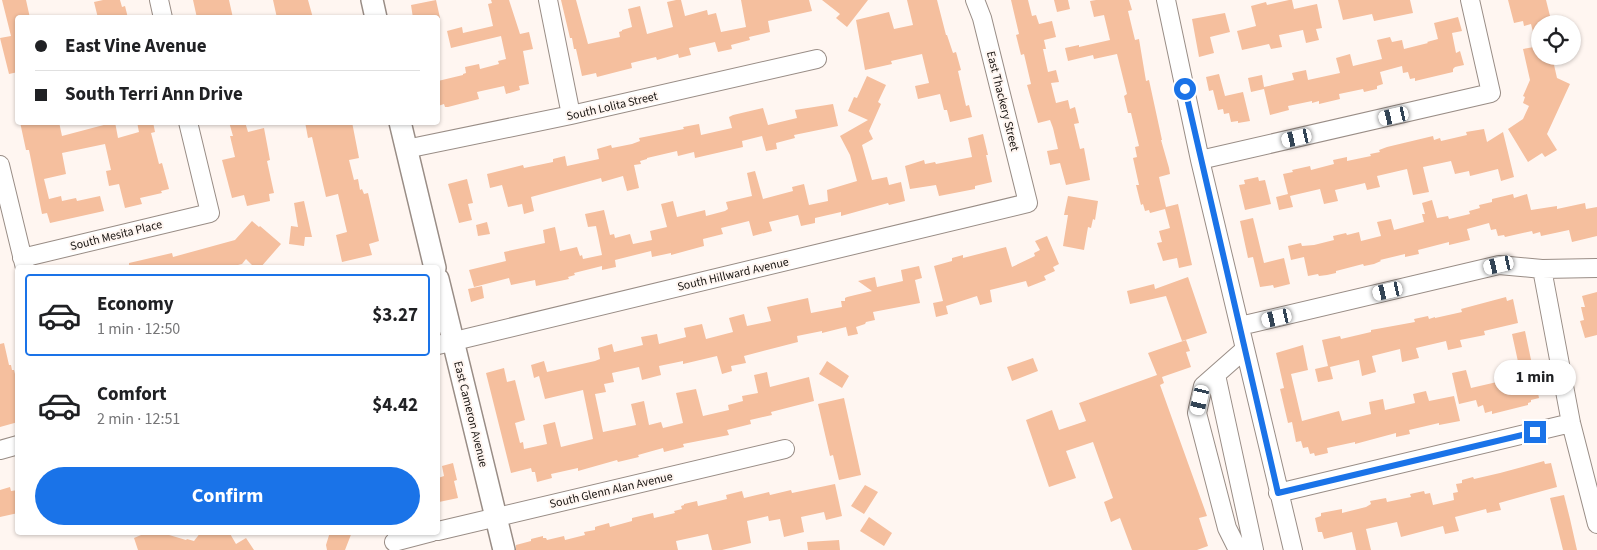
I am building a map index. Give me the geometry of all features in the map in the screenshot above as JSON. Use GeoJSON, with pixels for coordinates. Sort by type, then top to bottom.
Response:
{"type":"FeatureCollection","features":[{"type":"Feature","properties":{"kind":"main road"},"geometry":{"type":"LineString","coordinates":[[372,0],[375,15]]}},
{"type":"Feature","properties":{"kind":"main road"},"geometry":{"type":"LineString","coordinates":[[401,125],[434,265]]}},
{"type":"Feature","properties":{"kind":"main road","name":"East Cameron Avenue"},"geometry":{"type":"LineString","coordinates":[[440,297],[445,343],[504,550]]}},
{"type":"Feature","properties":{"kind":"street"},"geometry":{"type":"LineString","coordinates":[[159,0],[162,15]]}},
{"type":"Feature","properties":{"kind":"street"},"geometry":{"type":"LineString","coordinates":[[548,0],[571,115]]}},
{"type":"Feature","properties":{"kind":"street","name":"East Thackery Street"},"geometry":{"type":"LineString","coordinates":[[975,0],[982,18],[1028,203]]}},
{"type":"Feature","properties":{"kind":"street"},"geometry":{"type":"LineString","coordinates":[[1166,0],[1200,160],[1292,550]]}},
{"type":"Feature","properties":{"kind":"street"},"geometry":{"type":"LineString","coordinates":[[1200,160],[1491,93],[1470,0]]}},
{"type":"Feature","properties":{"kind":"street","name":"South Lolita Street"},"geometry":{"type":"LineString","coordinates":[[406,149],[571,115],[817,59]]}},
{"type":"Feature","properties":{"kind":"street","name":"South Mesita Place"},"geometry":{"type":"LineString","coordinates":[[23,263],[210,213],[189,125]]}},
{"type":"Feature","properties":{"kind":"street"},"geometry":{"type":"LineString","coordinates":[[0,165],[23,263]]}},
{"type":"Feature","properties":{"kind":"street","name":"South Hillward Avenue"},"geometry":{"type":"LineString","coordinates":[[445,343],[1028,203]]}},
{"type":"Feature","properties":{"kind":"street"},"geometry":{"type":"LineString","coordinates":[[1240,326],[1499,265],[1542,269],[1597,268]]}},
{"type":"Feature","properties":{"kind":"street"},"geometry":{"type":"LineString","coordinates":[[1542,269],[1571,423],[1597,524]]}},
{"type":"Feature","properties":{"kind":"street"},"geometry":{"type":"LineString","coordinates":[[1240,550],[1237,548],[1227,528],[1197,413],[1203,386],[1245,349]]}},
{"type":"Feature","properties":{"kind":"street"},"geometry":{"type":"LineString","coordinates":[[1216,375],[1254,550]]}},
{"type":"Feature","properties":{"kind":"street"},"geometry":{"type":"LineString","coordinates":[[1278,493],[1571,423]]}},
{"type":"Feature","properties":{"kind":"street"},"geometry":{"type":"LineString","coordinates":[[0,450],[15,446]]}},
{"type":"Feature","properties":{"kind":"street","name":"South Glenn Alan Avenue"},"geometry":{"type":"LineString","coordinates":[[440,531],[785,449]]}},
{"type":"Feature","properties":{"kind":"street"},"geometry":{"type":"LineString","coordinates":[[394,542],[421,535]]}},
{"type":"Feature","properties":{"kind":"building"},"geometry":{"type":"Polygon","coordinates":[[[2,0],[26,0],[29,15],[15,15],[15,73],[9,74],[0,38],[11,36],[2,0]]]}},
{"type":"Feature","properties":{"kind":"building"},"geometry":{"type":"Polygon","coordinates":[[[120,0],[122,7],[125,6],[127,15],[97,15],[94,2],[120,0]]]}},
{"type":"Feature","properties":{"kind":"building"},"geometry":{"type":"Polygon","coordinates":[[[193,0],[229,0],[232,15],[196,15],[193,0]]]}},
{"type":"Feature","properties":{"kind":"building"},"geometry":{"type":"Polygon","coordinates":[[[273,0],[308,0],[312,15],[276,15],[273,0]]]}},
{"type":"Feature","properties":{"kind":"building"},"geometry":{"type":"Polygon","coordinates":[[[436,0],[439,15],[413,15],[411,5],[436,0]]]}},
{"type":"Feature","properties":{"kind":"building"},"geometry":{"type":"Polygon","coordinates":[[[491,0],[509,0],[520,34],[529,32],[533,49],[523,51],[529,84],[519,86],[520,90],[506,94],[504,86],[477,92],[479,99],[448,107],[445,107],[444,104],[440,105],[440,81],[463,75],[466,73],[465,67],[479,64],[480,69],[499,64],[498,61],[506,59],[501,36],[451,48],[447,31],[462,27],[463,33],[493,26],[488,4],[492,3],[491,0]]]}},
{"type":"Feature","properties":{"kind":"building"},"geometry":{"type":"Polygon","coordinates":[[[561,0],[576,0],[588,44],[620,37],[619,32],[632,27],[628,9],[640,6],[647,34],[673,27],[667,2],[676,0],[681,0],[685,16],[707,10],[708,15],[716,13],[721,32],[746,27],[741,0],[809,0],[812,11],[768,21],[770,32],[749,37],[750,40],[731,45],[732,49],[718,52],[715,42],[689,48],[691,55],[679,58],[678,54],[657,60],[656,57],[631,63],[632,68],[597,77],[596,73],[582,76],[561,0]]]}},
{"type":"Feature","properties":{"kind":"building"},"geometry":{"type":"Polygon","coordinates":[[[822,0],[868,0],[847,27],[836,18],[840,14],[822,0]]]}},
{"type":"Feature","properties":{"kind":"building"},"geometry":{"type":"Polygon","coordinates":[[[907,0],[937,0],[946,35],[953,53],[956,52],[961,70],[958,71],[966,106],[969,105],[972,117],[950,122],[947,110],[944,110],[940,94],[918,99],[915,86],[929,83],[922,54],[891,61],[892,64],[865,70],[856,20],[889,12],[894,29],[913,25],[907,0]]]}},
{"type":"Feature","properties":{"kind":"building"},"geometry":{"type":"Polygon","coordinates":[[[1011,0],[1028,0],[1032,16],[1036,15],[1039,24],[1052,21],[1056,37],[1044,40],[1046,49],[1043,49],[1048,72],[1056,70],[1059,82],[1051,83],[1056,103],[1068,100],[1070,109],[1075,107],[1079,123],[1074,124],[1080,149],[1084,148],[1090,180],[1066,185],[1060,163],[1050,165],[1047,151],[1058,149],[1050,120],[1038,123],[1027,85],[1031,84],[1024,54],[1021,55],[1016,35],[1019,34],[1011,0]]]}},
{"type":"Feature","properties":{"kind":"building"},"geometry":{"type":"Polygon","coordinates":[[[1054,0],[1068,0],[1070,9],[1057,12],[1054,0]]]}},
{"type":"Feature","properties":{"kind":"building"},"geometry":{"type":"Polygon","coordinates":[[[1129,0],[1132,10],[1128,11],[1135,40],[1139,39],[1146,81],[1149,80],[1161,140],[1169,168],[1170,174],[1159,177],[1166,207],[1178,204],[1192,265],[1179,268],[1177,258],[1163,261],[1157,243],[1162,242],[1159,231],[1170,228],[1165,209],[1150,213],[1149,210],[1145,211],[1143,204],[1141,205],[1136,185],[1139,185],[1133,158],[1137,157],[1135,147],[1139,146],[1131,113],[1128,113],[1124,96],[1127,94],[1117,54],[1094,59],[1093,55],[1068,61],[1065,48],[1110,40],[1104,15],[1094,17],[1090,1],[1129,0]]]}},
{"type":"Feature","properties":{"kind":"building"},"geometry":{"type":"Polygon","coordinates":[[[1292,0],[1294,9],[1317,4],[1322,28],[1316,29],[1319,40],[1306,43],[1303,30],[1279,35],[1282,47],[1271,49],[1269,44],[1242,50],[1237,31],[1256,26],[1251,6],[1266,2],[1267,5],[1292,0]]]}},
{"type":"Feature","properties":{"kind":"building"},"geometry":{"type":"Polygon","coordinates":[[[1338,0],[1410,0],[1413,13],[1374,21],[1372,14],[1343,20],[1338,0]]]}},
{"type":"Feature","properties":{"kind":"building"},"geometry":{"type":"Polygon","coordinates":[[[1508,0],[1546,0],[1550,15],[1531,15],[1531,24],[1524,26],[1523,21],[1514,23],[1508,0]]]}},
{"type":"Feature","properties":{"kind":"building"},"geometry":{"type":"Polygon","coordinates":[[[1225,13],[1230,32],[1210,37],[1214,53],[1199,57],[1192,19],[1225,13]]]}},
{"type":"Feature","properties":{"kind":"building"},"geometry":{"type":"Polygon","coordinates":[[[1458,17],[1462,31],[1452,33],[1456,53],[1460,51],[1464,65],[1455,67],[1453,72],[1415,81],[1415,78],[1410,79],[1408,72],[1403,73],[1402,66],[1380,72],[1383,84],[1377,86],[1377,89],[1364,92],[1363,89],[1339,94],[1340,99],[1319,104],[1319,101],[1312,103],[1312,101],[1288,106],[1289,110],[1270,115],[1264,89],[1251,92],[1248,78],[1262,75],[1264,87],[1294,80],[1292,73],[1306,70],[1308,80],[1340,73],[1336,58],[1350,54],[1353,66],[1382,59],[1377,40],[1390,37],[1392,42],[1402,40],[1404,49],[1428,43],[1438,39],[1434,23],[1458,17]]]}},
{"type":"Feature","properties":{"kind":"building"},"geometry":{"type":"Polygon","coordinates":[[[1531,48],[1531,65],[1554,65],[1557,78],[1570,84],[1547,134],[1557,150],[1545,157],[1542,153],[1528,162],[1508,129],[1523,119],[1529,106],[1523,103],[1525,97],[1523,96],[1530,80],[1523,49],[1531,48]]]}},
{"type":"Feature","properties":{"kind":"building"},"geometry":{"type":"Polygon","coordinates":[[[1219,74],[1225,96],[1243,92],[1250,121],[1231,122],[1229,113],[1224,114],[1223,109],[1218,110],[1213,90],[1209,91],[1206,77],[1219,74]]]}},
{"type":"Feature","properties":{"kind":"building"},"geometry":{"type":"Polygon","coordinates":[[[867,76],[886,85],[878,102],[881,104],[869,131],[873,139],[862,145],[872,180],[887,177],[889,185],[901,182],[905,201],[889,205],[888,203],[841,216],[841,212],[815,218],[815,223],[801,226],[798,215],[769,222],[772,231],[753,236],[749,221],[721,228],[723,234],[703,239],[704,246],[671,255],[671,253],[652,257],[651,251],[615,260],[616,267],[602,270],[602,266],[574,273],[575,275],[568,277],[569,279],[536,286],[535,280],[511,285],[509,278],[474,287],[469,270],[506,261],[504,252],[545,243],[543,230],[555,227],[560,251],[577,247],[583,259],[602,255],[596,226],[588,227],[585,214],[604,210],[610,235],[614,234],[615,238],[630,234],[633,244],[652,240],[650,231],[667,227],[661,204],[673,201],[677,217],[705,210],[706,216],[725,211],[728,209],[726,202],[752,196],[747,173],[755,171],[763,199],[793,191],[792,187],[804,184],[809,205],[828,201],[827,190],[857,181],[850,155],[840,136],[868,120],[848,111],[854,97],[857,98],[867,76]]]}},
{"type":"Feature","properties":{"kind":"building"},"geometry":{"type":"Polygon","coordinates":[[[833,104],[838,126],[794,135],[795,138],[776,143],[777,149],[766,151],[762,136],[742,141],[743,147],[695,158],[694,152],[678,156],[677,151],[647,158],[640,161],[641,164],[634,165],[639,188],[627,191],[623,176],[602,182],[601,178],[531,197],[534,211],[524,214],[522,204],[508,207],[502,185],[490,188],[487,174],[523,165],[524,168],[553,162],[553,159],[565,156],[567,166],[599,159],[597,149],[611,145],[612,148],[632,144],[640,141],[639,138],[699,124],[701,135],[732,128],[729,117],[763,108],[768,125],[797,118],[795,110],[833,104]]]}},
{"type":"Feature","properties":{"kind":"building"},"geometry":{"type":"Polygon","coordinates":[[[21,125],[60,125],[62,136],[104,125],[116,125],[118,138],[139,132],[138,125],[154,125],[155,132],[151,133],[159,164],[162,163],[169,189],[161,191],[162,193],[140,198],[142,204],[125,208],[119,184],[109,186],[106,171],[111,170],[105,144],[62,153],[66,174],[44,179],[49,199],[61,196],[62,201],[76,198],[77,201],[100,196],[104,211],[50,223],[47,213],[42,214],[29,150],[26,150],[21,125]]]}},
{"type":"Feature","properties":{"kind":"building"},"geometry":{"type":"Polygon","coordinates":[[[230,125],[246,125],[248,132],[264,128],[270,160],[267,161],[274,193],[269,194],[270,201],[247,206],[244,195],[232,198],[222,160],[235,157],[230,136],[233,136],[230,125]]]}},
{"type":"Feature","properties":{"kind":"building"},"geometry":{"type":"Polygon","coordinates":[[[306,125],[353,125],[359,158],[349,160],[354,180],[358,179],[360,190],[362,189],[364,194],[368,193],[379,241],[369,244],[372,255],[342,262],[336,235],[347,232],[338,194],[326,197],[312,137],[308,138],[306,125]]]}},
{"type":"Feature","properties":{"kind":"building"},"geometry":{"type":"Polygon","coordinates":[[[1484,129],[1487,142],[1503,132],[1514,177],[1501,181],[1498,169],[1470,176],[1469,171],[1455,174],[1451,161],[1423,167],[1429,192],[1413,195],[1407,169],[1377,176],[1380,187],[1367,190],[1365,183],[1335,190],[1338,201],[1324,204],[1320,189],[1290,196],[1293,207],[1279,210],[1276,197],[1288,194],[1283,174],[1293,172],[1292,170],[1310,166],[1311,170],[1334,164],[1333,160],[1347,157],[1347,161],[1371,156],[1370,154],[1380,152],[1379,150],[1387,147],[1433,136],[1434,140],[1440,138],[1441,141],[1467,135],[1466,132],[1484,129]]]}},
{"type":"Feature","properties":{"kind":"building"},"geometry":{"type":"Polygon","coordinates":[[[983,134],[992,182],[975,186],[975,189],[939,196],[936,185],[910,189],[905,166],[924,160],[925,164],[935,162],[936,164],[972,157],[968,138],[983,134]]]}},
{"type":"Feature","properties":{"kind":"building"},"geometry":{"type":"Polygon","coordinates":[[[1258,177],[1259,181],[1265,180],[1271,204],[1245,210],[1239,185],[1245,184],[1244,180],[1258,177]]]}},
{"type":"Feature","properties":{"kind":"building"},"geometry":{"type":"Polygon","coordinates":[[[467,179],[473,203],[468,204],[472,220],[459,223],[448,184],[467,179]]]}},
{"type":"Feature","properties":{"kind":"building"},"geometry":{"type":"Polygon","coordinates":[[[1513,194],[1514,198],[1527,194],[1531,210],[1557,206],[1557,209],[1585,203],[1586,209],[1597,207],[1597,236],[1572,242],[1569,230],[1541,236],[1540,232],[1533,234],[1532,231],[1505,237],[1504,235],[1498,236],[1496,229],[1491,230],[1489,223],[1467,229],[1470,240],[1449,245],[1449,242],[1418,250],[1419,254],[1405,257],[1405,254],[1380,260],[1374,264],[1364,266],[1363,264],[1327,275],[1308,276],[1304,257],[1291,260],[1288,246],[1301,243],[1302,246],[1314,245],[1334,240],[1333,236],[1346,233],[1347,235],[1359,232],[1361,241],[1381,236],[1377,222],[1391,219],[1394,230],[1424,222],[1422,214],[1425,214],[1422,203],[1432,200],[1437,218],[1448,216],[1449,219],[1470,214],[1469,211],[1480,208],[1479,205],[1492,202],[1492,199],[1513,194]]]}},
{"type":"Feature","properties":{"kind":"building"},"geometry":{"type":"Polygon","coordinates":[[[1068,196],[1098,201],[1095,220],[1093,219],[1091,228],[1088,227],[1084,250],[1063,246],[1068,215],[1064,215],[1068,196]]]}},
{"type":"Feature","properties":{"kind":"building"},"geometry":{"type":"Polygon","coordinates":[[[304,201],[312,237],[305,237],[304,246],[289,244],[291,226],[298,227],[294,203],[304,201]]]}},
{"type":"Feature","properties":{"kind":"building"},"geometry":{"type":"Polygon","coordinates":[[[1253,218],[1264,263],[1284,258],[1290,284],[1274,288],[1273,285],[1260,287],[1253,257],[1248,258],[1240,221],[1253,218]]]}},
{"type":"Feature","properties":{"kind":"building"},"geometry":{"type":"Polygon","coordinates":[[[252,221],[281,244],[263,265],[252,265],[246,259],[242,264],[238,265],[129,265],[129,263],[172,253],[173,257],[235,240],[252,221]]]}},
{"type":"Feature","properties":{"kind":"building"},"geometry":{"type":"Polygon","coordinates":[[[487,222],[490,234],[478,236],[476,225],[487,222]]]}},
{"type":"Feature","properties":{"kind":"building"},"geometry":{"type":"Polygon","coordinates":[[[1047,236],[1059,264],[1053,267],[1055,271],[1044,276],[1046,280],[1028,287],[1026,281],[990,290],[992,302],[980,305],[977,296],[946,306],[948,314],[936,317],[933,303],[943,301],[934,266],[952,261],[952,258],[963,255],[963,258],[1006,247],[1012,267],[1035,256],[1034,253],[1040,250],[1035,241],[1047,236]]]}},
{"type":"Feature","properties":{"kind":"building"},"geometry":{"type":"Polygon","coordinates":[[[919,266],[922,278],[915,280],[920,303],[873,312],[875,320],[856,327],[858,334],[848,336],[846,327],[822,333],[822,331],[797,336],[798,342],[744,356],[746,363],[731,366],[732,371],[722,374],[717,356],[683,364],[683,361],[659,366],[661,375],[642,380],[639,367],[612,373],[614,382],[604,384],[606,392],[595,394],[603,432],[636,425],[631,404],[644,401],[649,425],[661,422],[663,428],[683,423],[676,393],[696,389],[703,416],[729,410],[728,405],[743,401],[742,396],[758,393],[754,375],[767,372],[770,387],[809,377],[814,401],[771,412],[772,415],[750,420],[751,424],[727,430],[729,435],[683,444],[684,447],[664,452],[663,448],[618,462],[617,460],[578,471],[578,468],[551,474],[552,478],[537,482],[535,472],[532,472],[531,468],[511,473],[486,373],[504,368],[507,382],[515,380],[525,420],[515,423],[520,443],[523,442],[524,449],[547,444],[543,425],[555,422],[561,447],[593,439],[583,390],[545,399],[539,376],[534,378],[531,365],[544,361],[547,372],[595,361],[600,359],[598,348],[612,344],[614,352],[643,345],[641,337],[657,334],[659,344],[686,337],[684,328],[702,324],[706,339],[733,332],[729,318],[744,314],[747,326],[771,321],[767,307],[808,298],[811,313],[842,307],[841,301],[845,301],[845,298],[872,291],[858,281],[875,277],[877,287],[903,281],[901,270],[919,266]]]}},
{"type":"Feature","properties":{"kind":"building"},"geometry":{"type":"Polygon","coordinates":[[[1188,277],[1207,333],[1182,341],[1166,296],[1130,304],[1127,291],[1154,284],[1155,289],[1188,277]]]}},
{"type":"Feature","properties":{"kind":"building"},"geometry":{"type":"Polygon","coordinates":[[[482,286],[484,298],[471,302],[468,289],[482,286]]]}},
{"type":"Feature","properties":{"kind":"building"},"geometry":{"type":"Polygon","coordinates":[[[1597,292],[1597,335],[1585,338],[1580,321],[1584,320],[1581,307],[1585,307],[1582,296],[1597,292]]]}},
{"type":"Feature","properties":{"kind":"building"},"geometry":{"type":"Polygon","coordinates":[[[1506,297],[1507,301],[1513,299],[1518,323],[1484,331],[1485,335],[1460,340],[1462,347],[1448,350],[1446,341],[1416,348],[1419,358],[1402,362],[1400,349],[1372,356],[1376,372],[1362,376],[1359,360],[1330,367],[1333,379],[1318,382],[1315,369],[1328,366],[1322,340],[1340,336],[1341,339],[1371,332],[1371,330],[1415,322],[1414,319],[1428,316],[1429,319],[1462,312],[1461,309],[1506,297]]]}},
{"type":"Feature","properties":{"kind":"building"},"geometry":{"type":"Polygon","coordinates":[[[1525,331],[1539,398],[1531,400],[1528,405],[1492,414],[1492,411],[1485,413],[1483,405],[1478,407],[1476,400],[1459,404],[1452,373],[1466,370],[1471,388],[1497,382],[1498,385],[1522,380],[1512,334],[1525,331]]]}},
{"type":"Feature","properties":{"kind":"building"},"geometry":{"type":"Polygon","coordinates":[[[1186,340],[1190,351],[1186,352],[1191,367],[1162,377],[1164,383],[1160,385],[1207,516],[1199,518],[1208,546],[1197,550],[1132,550],[1120,518],[1111,522],[1104,502],[1113,498],[1093,442],[1066,451],[1076,478],[1049,487],[1026,420],[1052,410],[1059,430],[1086,421],[1079,403],[1157,375],[1148,353],[1186,340]]]}},
{"type":"Feature","properties":{"kind":"building"},"geometry":{"type":"Polygon","coordinates":[[[4,343],[9,365],[11,365],[15,374],[15,423],[0,427],[0,344],[4,343]]]}},
{"type":"Feature","properties":{"kind":"building"},"geometry":{"type":"Polygon","coordinates":[[[1303,345],[1308,370],[1291,374],[1302,421],[1339,411],[1342,421],[1371,414],[1369,402],[1383,399],[1385,410],[1415,403],[1413,394],[1426,391],[1429,401],[1454,396],[1460,421],[1439,425],[1439,423],[1409,430],[1410,434],[1396,437],[1396,433],[1355,444],[1355,442],[1327,448],[1328,453],[1315,456],[1314,453],[1310,454],[1308,447],[1303,448],[1301,441],[1296,442],[1292,422],[1288,423],[1280,389],[1284,388],[1276,353],[1303,345]]]}},
{"type":"Feature","properties":{"kind":"building"},"geometry":{"type":"Polygon","coordinates":[[[1033,358],[1038,371],[1012,381],[1007,367],[1033,358]]]}},
{"type":"Feature","properties":{"kind":"building"},"geometry":{"type":"Polygon","coordinates":[[[827,361],[849,376],[842,388],[819,374],[827,361]]]}},
{"type":"Feature","properties":{"kind":"building"},"geometry":{"type":"Polygon","coordinates":[[[844,398],[861,475],[839,480],[833,455],[830,456],[818,404],[844,398]]]}},
{"type":"Feature","properties":{"kind":"building"},"geometry":{"type":"Polygon","coordinates":[[[1544,461],[1545,464],[1551,463],[1557,487],[1499,503],[1501,510],[1487,513],[1486,509],[1455,517],[1459,531],[1445,534],[1443,526],[1401,537],[1397,522],[1366,529],[1371,550],[1356,550],[1352,532],[1324,539],[1322,532],[1318,532],[1315,518],[1321,516],[1321,513],[1342,509],[1342,513],[1366,507],[1371,504],[1370,501],[1386,498],[1387,502],[1411,497],[1410,494],[1424,491],[1425,494],[1430,493],[1433,505],[1454,500],[1453,493],[1458,492],[1456,484],[1462,483],[1462,480],[1500,473],[1544,461]]]}},
{"type":"Feature","properties":{"kind":"building"},"geometry":{"type":"Polygon","coordinates":[[[453,463],[457,480],[454,481],[458,498],[440,502],[440,477],[444,476],[442,466],[453,463]]]}},
{"type":"Feature","properties":{"kind":"building"},"geometry":{"type":"Polygon","coordinates":[[[835,484],[842,516],[826,520],[824,512],[801,517],[804,532],[784,537],[780,519],[769,521],[768,516],[747,521],[751,543],[722,550],[712,550],[708,534],[676,541],[678,550],[516,550],[516,545],[531,541],[531,539],[543,536],[547,540],[564,536],[565,540],[585,535],[584,532],[595,530],[595,527],[598,526],[609,523],[610,527],[632,521],[632,518],[653,513],[654,518],[675,513],[674,511],[682,509],[681,506],[684,504],[697,501],[698,506],[727,499],[726,495],[742,491],[744,498],[769,492],[770,495],[791,490],[792,493],[835,484]]]}},
{"type":"Feature","properties":{"kind":"building"},"geometry":{"type":"Polygon","coordinates":[[[865,485],[878,492],[864,514],[851,506],[865,485]]]}},
{"type":"Feature","properties":{"kind":"building"},"geometry":{"type":"Polygon","coordinates":[[[10,487],[11,491],[15,490],[15,514],[0,517],[0,490],[10,487]]]}},
{"type":"Feature","properties":{"kind":"building"},"geometry":{"type":"Polygon","coordinates":[[[1564,495],[1577,550],[1563,550],[1550,498],[1564,495]]]}},
{"type":"Feature","properties":{"kind":"building"},"geometry":{"type":"Polygon","coordinates":[[[869,517],[892,533],[884,546],[860,531],[869,517]]]}},
{"type":"Feature","properties":{"kind":"building"},"geometry":{"type":"Polygon","coordinates":[[[141,535],[169,535],[194,541],[199,535],[231,535],[236,544],[246,538],[254,550],[138,550],[134,538],[141,535]]]}},
{"type":"Feature","properties":{"kind":"building"},"geometry":{"type":"Polygon","coordinates":[[[329,535],[351,535],[345,550],[327,550],[326,545],[329,535]]]}},
{"type":"Feature","properties":{"kind":"building"},"geometry":{"type":"Polygon","coordinates":[[[839,540],[840,550],[808,550],[807,542],[839,540]]]}},
{"type":"Feature","properties":{"kind":"route"},"geometry":{"type":"LineString","coordinates":[[1185,89],[1278,493],[1535,432]]}}]}
